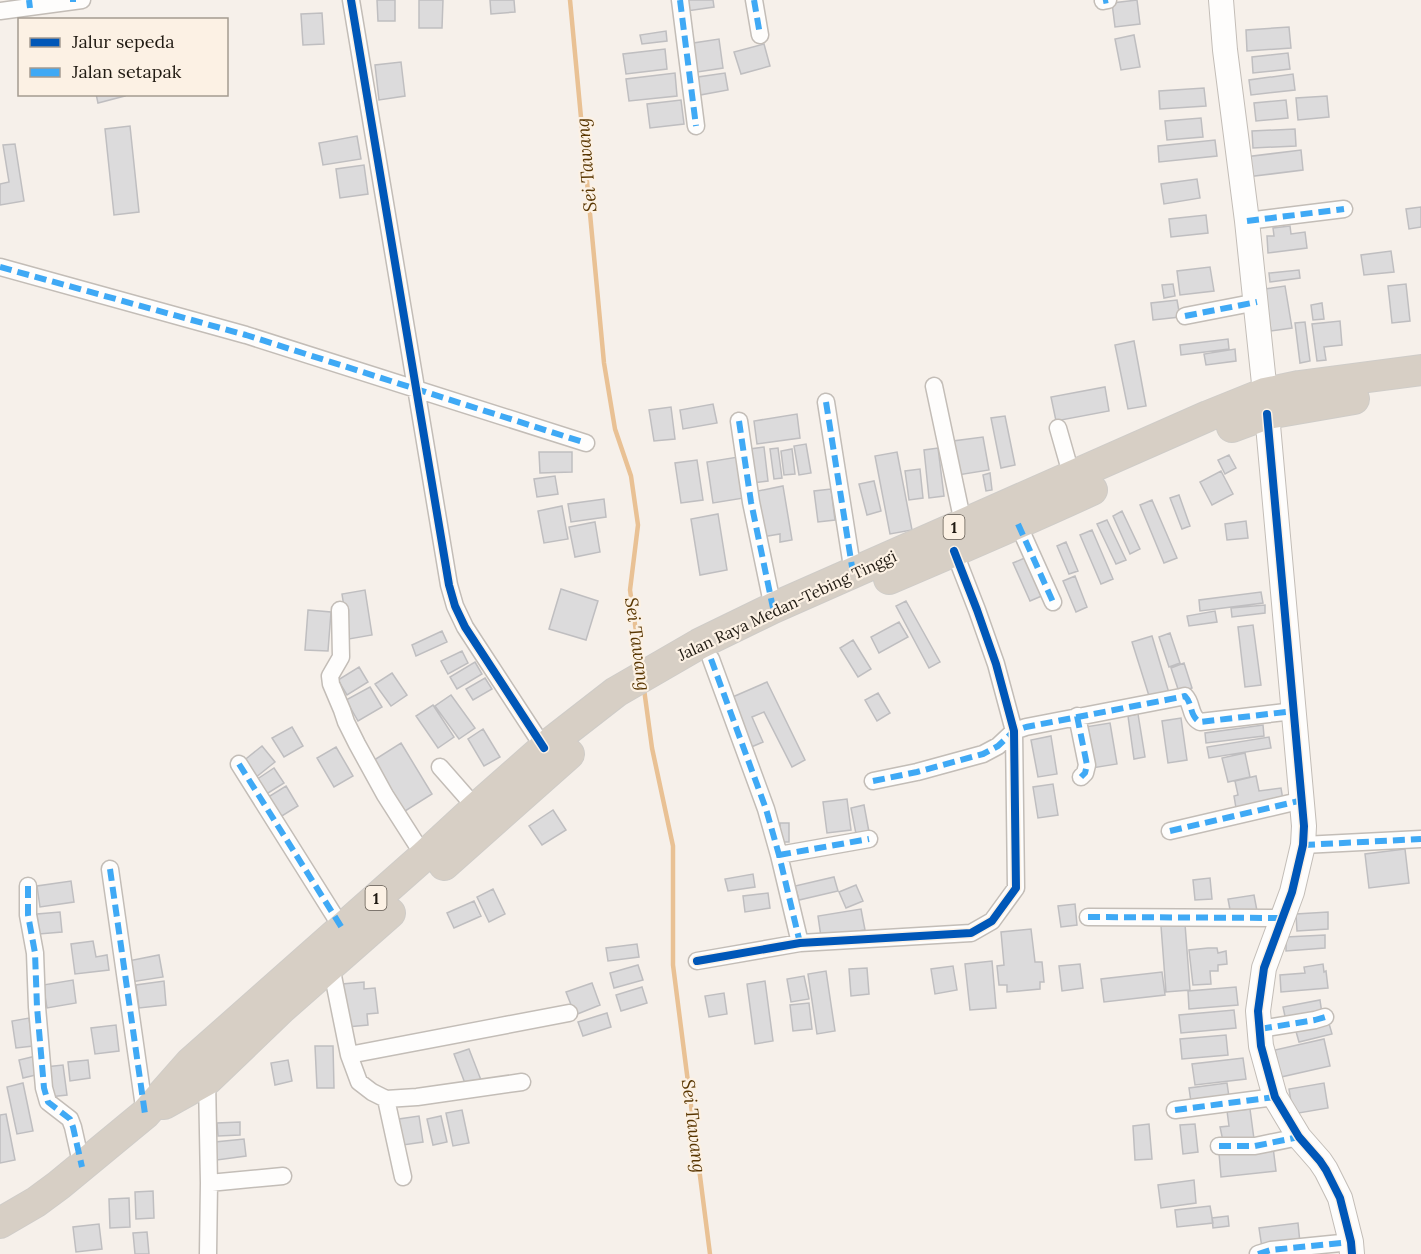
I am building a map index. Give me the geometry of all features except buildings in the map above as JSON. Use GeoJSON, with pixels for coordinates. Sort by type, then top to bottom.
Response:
{"type":"FeatureCollection","features":[{"type":"Feature","properties":{"kind":"highway","name":"Jalan Raya Medan-Tebing Tinggi"},"geometry":{"type":"LineString","coordinates":[[0,1223],[36,1202],[146,1114],[190,1063],[544,748],[653,681],[699,644],[773,608],[854,573],[1018,524],[1217,432],[1299,386],[1421,370]]}},
{"type":"Feature","properties":{"kind":"highway","name":"Jalan Raya Medan-Tebing Tinggi"},"geometry":{"type":"LineString","coordinates":[[653,681],[711,659],[779,627],[963,539],[1072,477],[1208,416],[1266,403],[1358,399],[1421,391]]}},
{"type":"Feature","properties":{"kind":"highway","name":"Jalan Raya Medan-Tebing Tinggi"},"geometry":{"type":"LineString","coordinates":[[146,1114],[207,1080],[282,1008],[590,735],[621,700]]}},
{"type":"Feature","properties":{"kind":"street"},"geometry":{"type":"LineString","coordinates":[[351,0],[449,585],[455,606],[465,627],[544,748]]}},
{"type":"Feature","properties":{"kind":"street"},"geometry":{"type":"LineString","coordinates":[[680,0],[696,126]]}},
{"type":"Feature","properties":{"kind":"street"},"geometry":{"type":"LineString","coordinates":[[754,0],[760,35]]}},
{"type":"Feature","properties":{"kind":"street"},"geometry":{"type":"LineString","coordinates":[[1103,1],[1108,0]]}},
{"type":"Feature","properties":{"kind":"street"},"geometry":{"type":"LineString","coordinates":[[1221,0],[1225,50],[1257,302],[1304,826],[1303,845],[1292,891],[1264,968],[1258,1011],[1261,1046],[1275,1097],[1299,1137],[1320,1161],[1340,1198],[1352,1248],[1271,1250],[1258,1254]]}},
{"type":"Feature","properties":{"kind":"street"},"geometry":{"type":"LineString","coordinates":[[0,11],[30,4],[76,1]]}},
{"type":"Feature","properties":{"kind":"street"},"geometry":{"type":"LineString","coordinates":[[1247,221],[1344,209]]}},
{"type":"Feature","properties":{"kind":"street"},"geometry":{"type":"LineString","coordinates":[[0,267],[246,335],[586,442]]}},
{"type":"Feature","properties":{"kind":"street"},"geometry":{"type":"LineString","coordinates":[[1185,316],[1257,302]]}},
{"type":"Feature","properties":{"kind":"street"},"geometry":{"type":"LineString","coordinates":[[697,961],[800,943],[971,933],[992,921],[1017,888],[1014,731],[996,664],[977,610],[934,386]]}},
{"type":"Feature","properties":{"kind":"street"},"geometry":{"type":"LineString","coordinates":[[826,402],[854,573]]}},
{"type":"Feature","properties":{"kind":"street"},"geometry":{"type":"LineString","coordinates":[[739,421],[773,608]]}},
{"type":"Feature","properties":{"kind":"street"},"geometry":{"type":"LineString","coordinates":[[1058,428],[1072,477]]}},
{"type":"Feature","properties":{"kind":"street"},"geometry":{"type":"LineString","coordinates":[[1018,524],[1053,602]]}},
{"type":"Feature","properties":{"kind":"street"},"geometry":{"type":"LineString","coordinates":[[340,610],[341,657],[330,676],[331,684],[354,738],[385,795],[424,856]]}},
{"type":"Feature","properties":{"kind":"street"},"geometry":{"type":"LineString","coordinates":[[711,659],[766,809],[800,943]]}},
{"type":"Feature","properties":{"kind":"street"},"geometry":{"type":"LineString","coordinates":[[873,781],[983,754],[998,746],[1014,731],[1026,727],[1185,696],[1189,700],[1195,720],[1200,722],[1294,711]]}},
{"type":"Feature","properties":{"kind":"street"},"geometry":{"type":"LineString","coordinates":[[1077,716],[1087,765],[1085,774],[1081,777]]}},
{"type":"Feature","properties":{"kind":"street"},"geometry":{"type":"LineString","coordinates":[[239,764],[342,928]]}},
{"type":"Feature","properties":{"kind":"street"},"geometry":{"type":"LineString","coordinates":[[440,767],[476,808]]}},
{"type":"Feature","properties":{"kind":"street"},"geometry":{"type":"LineString","coordinates":[[1170,831],[1303,800]]}},
{"type":"Feature","properties":{"kind":"street"},"geometry":{"type":"LineString","coordinates":[[1303,845],[1421,838]]}},
{"type":"Feature","properties":{"kind":"street"},"geometry":{"type":"LineString","coordinates":[[779,855],[869,839]]}},
{"type":"Feature","properties":{"kind":"street"},"geometry":{"type":"LineString","coordinates":[[110,869],[146,1114]]}},
{"type":"Feature","properties":{"kind":"street"},"geometry":{"type":"LineString","coordinates":[[28,886],[28,915],[35,953],[44,1088],[48,1102],[70,1119],[82,1167]]}},
{"type":"Feature","properties":{"kind":"street"},"geometry":{"type":"LineString","coordinates":[[1088,917],[1283,918]]}},
{"type":"Feature","properties":{"kind":"street"},"geometry":{"type":"LineString","coordinates":[[331,966],[349,1055],[359,1082],[372,1092],[386,1099],[417,1097],[522,1082]]}},
{"type":"Feature","properties":{"kind":"street"},"geometry":{"type":"LineString","coordinates":[[349,1055],[569,1013]]}},
{"type":"Feature","properties":{"kind":"street"},"geometry":{"type":"LineString","coordinates":[[1260,1029],[1325,1017]]}},
{"type":"Feature","properties":{"kind":"street"},"geometry":{"type":"LineString","coordinates":[[207,1080],[208,1254]]}},
{"type":"Feature","properties":{"kind":"street"},"geometry":{"type":"LineString","coordinates":[[1175,1110],[1275,1097]]}},
{"type":"Feature","properties":{"kind":"street"},"geometry":{"type":"LineString","coordinates":[[386,1099],[404,1177]]}},
{"type":"Feature","properties":{"kind":"street"},"geometry":{"type":"LineString","coordinates":[[1219,1146],[1255,1146],[1299,1137]]}},
{"type":"Feature","properties":{"kind":"street"},"geometry":{"type":"LineString","coordinates":[[209,1183],[283,1176]]}},
{"type":"Feature","properties":{"kind":"waterway","name":"Sei Tawang"},"geometry":{"type":"LineString","coordinates":[[570,0],[604,363],[615,429],[631,476],[638,525],[630,590],[641,666]]}},
{"type":"Feature","properties":{"kind":"waterway","name":"Sei Tawang"},"geometry":{"type":"LineString","coordinates":[[644,689],[652,748],[673,846],[673,965],[710,1254]]}},
{"type":"Feature","properties":{"kind":"marked path"},"geometry":{"type":"LineString","coordinates":[[29,0],[30,8]]}},
{"type":"Feature","properties":{"kind":"marked path"},"geometry":{"type":"LineString","coordinates":[[680,0],[696,126]]}},
{"type":"Feature","properties":{"kind":"marked path"},"geometry":{"type":"LineString","coordinates":[[754,0],[760,35]]}},
{"type":"Feature","properties":{"kind":"marked path"},"geometry":{"type":"LineString","coordinates":[[1103,1],[1108,0]]}},
{"type":"Feature","properties":{"kind":"marked path"},"geometry":{"type":"LineString","coordinates":[[1247,221],[1344,209]]}},
{"type":"Feature","properties":{"kind":"marked path"},"geometry":{"type":"LineString","coordinates":[[0,267],[246,335],[586,443]]}},
{"type":"Feature","properties":{"kind":"marked path"},"geometry":{"type":"LineString","coordinates":[[1185,316],[1257,302]]}},
{"type":"Feature","properties":{"kind":"marked path"},"geometry":{"type":"LineString","coordinates":[[826,402],[853,573]]}},
{"type":"Feature","properties":{"kind":"marked path"},"geometry":{"type":"LineString","coordinates":[[739,421],[751,502],[773,608]]}},
{"type":"Feature","properties":{"kind":"marked path"},"geometry":{"type":"LineString","coordinates":[[1018,524],[1053,602]]}},
{"type":"Feature","properties":{"kind":"marked path"},"geometry":{"type":"LineString","coordinates":[[711,659],[766,809],[800,943],[794,944]]}},
{"type":"Feature","properties":{"kind":"marked path"},"geometry":{"type":"LineString","coordinates":[[873,781],[983,754],[998,746],[1014,731],[1026,727],[1185,696],[1194,717],[1200,722],[1294,711]]}},
{"type":"Feature","properties":{"kind":"marked path"},"geometry":{"type":"LineString","coordinates":[[1077,716],[1087,765],[1081,777]]}},
{"type":"Feature","properties":{"kind":"marked path"},"geometry":{"type":"LineString","coordinates":[[239,764],[342,928]]}},
{"type":"Feature","properties":{"kind":"marked path"},"geometry":{"type":"LineString","coordinates":[[1170,831],[1303,800]]}},
{"type":"Feature","properties":{"kind":"marked path"},"geometry":{"type":"LineString","coordinates":[[779,855],[869,839]]}},
{"type":"Feature","properties":{"kind":"marked path"},"geometry":{"type":"LineString","coordinates":[[1303,845],[1421,839]]}},
{"type":"Feature","properties":{"kind":"marked path"},"geometry":{"type":"LineString","coordinates":[[110,869],[145,1114]]}},
{"type":"Feature","properties":{"kind":"marked path"},"geometry":{"type":"LineString","coordinates":[[28,886],[28,915],[35,953],[44,1088],[48,1102],[70,1119],[82,1167]]}},
{"type":"Feature","properties":{"kind":"marked path"},"geometry":{"type":"LineString","coordinates":[[1088,917],[1283,918]]}},
{"type":"Feature","properties":{"kind":"marked path"},"geometry":{"type":"LineString","coordinates":[[1260,1029],[1325,1017]]}},
{"type":"Feature","properties":{"kind":"marked path"},"geometry":{"type":"LineString","coordinates":[[1175,1110],[1275,1097]]}},
{"type":"Feature","properties":{"kind":"marked path"},"geometry":{"type":"LineString","coordinates":[[1219,1146],[1255,1146],[1299,1137]]}},
{"type":"Feature","properties":{"kind":"marked path"},"geometry":{"type":"LineString","coordinates":[[1258,1254],[1271,1250],[1351,1242]]}},
{"type":"Feature","properties":{"kind":"cycle path"},"geometry":{"type":"LineString","coordinates":[[351,0],[449,585],[455,606],[465,627],[544,748]]}},
{"type":"Feature","properties":{"kind":"cycle path"},"geometry":{"type":"LineString","coordinates":[[1267,414],[1304,826],[1303,845],[1292,892],[1264,968],[1258,1011],[1261,1046],[1275,1097],[1299,1137],[1326,1170],[1340,1198],[1352,1254]]}},
{"type":"Feature","properties":{"kind":"cycle path"},"geometry":{"type":"LineString","coordinates":[[697,961],[800,943],[971,933],[992,921],[1016,888],[1014,731],[996,664],[954,551]]}}]}
